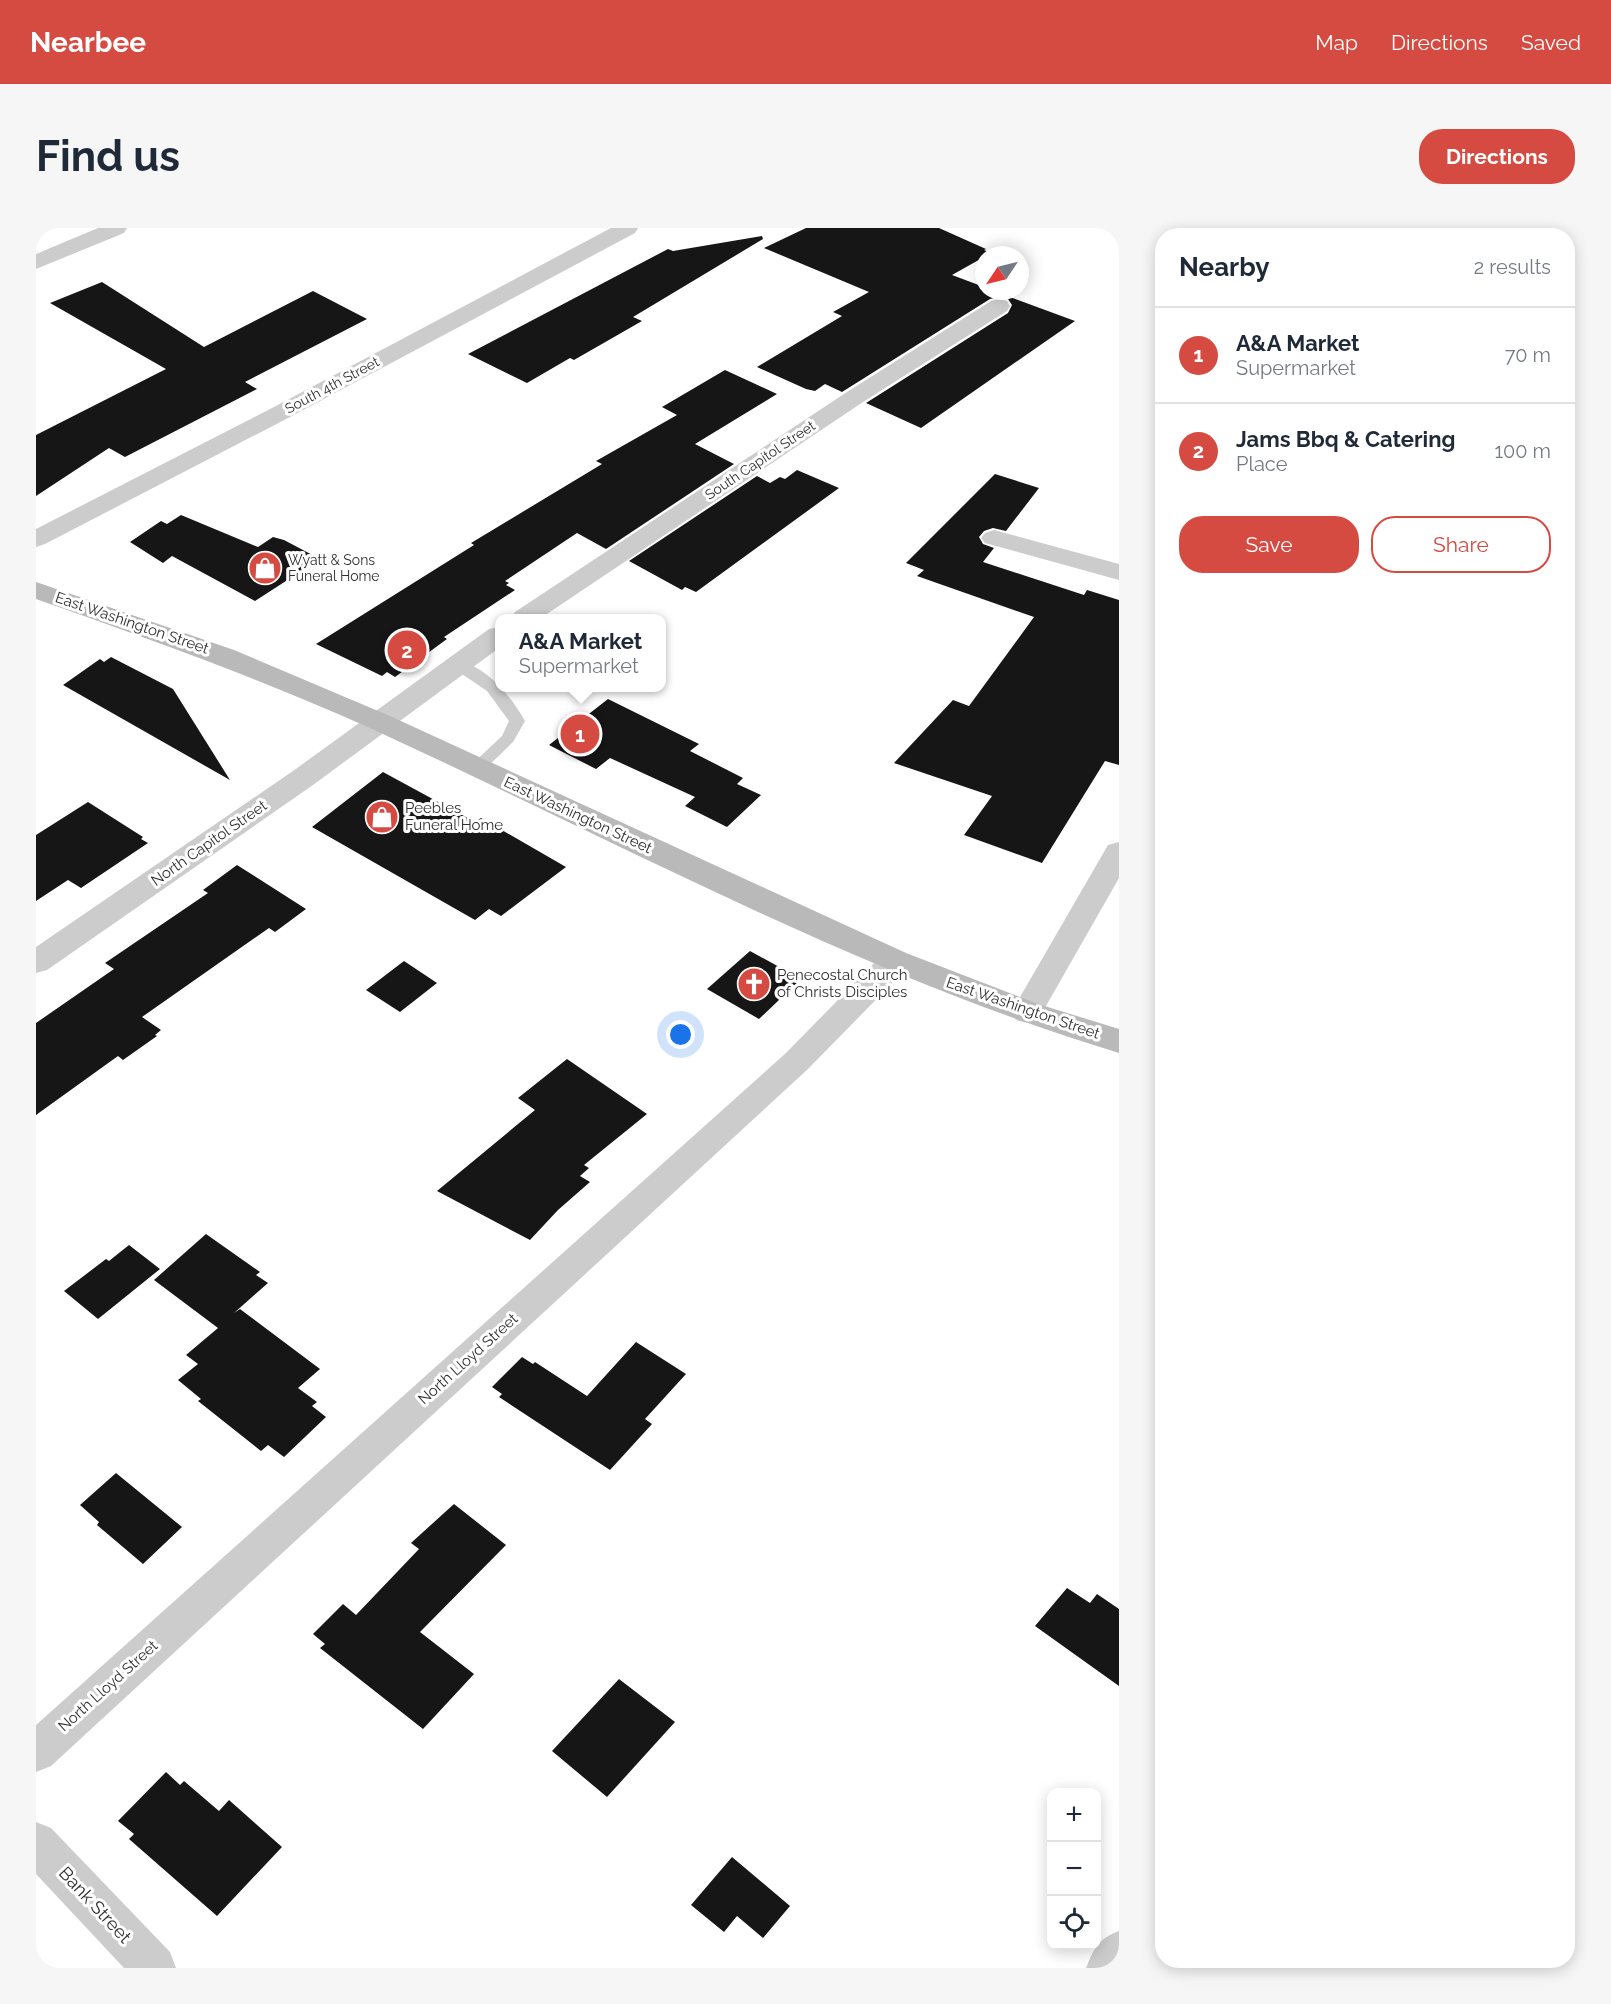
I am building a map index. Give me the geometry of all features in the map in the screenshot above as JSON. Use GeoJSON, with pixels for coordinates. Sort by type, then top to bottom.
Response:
{"type":"FeatureCollection","features":[{"type":"Feature","properties":{"kind":"main road","name":"East Washington Street"},"geometry":{"type":"LineString","coordinates":[[36,590],[224,656],[380,722],[895,961],[1027,1012],[1119,1041]]}},
{"type":"Feature","properties":{"kind":"street"},"geometry":{"type":"LineString","coordinates":[[36,262],[116,228]]}},
{"type":"Feature","properties":{"kind":"street","name":"South 4th Street"},"geometry":{"type":"LineString","coordinates":[[36,539],[272,418],[627,228]]}},
{"type":"Feature","properties":{"kind":"street","name":"South Capitol Street"},"geometry":{"type":"LineString","coordinates":[[530,614],[845,403],[999,306]]}},
{"type":"Feature","properties":{"kind":"street"},"geometry":{"type":"LineString","coordinates":[[994,538],[1119,572]]}},
{"type":"Feature","properties":{"kind":"street"},"geometry":{"type":"LineString","coordinates":[[380,722],[495,638]]}},
{"type":"Feature","properties":{"kind":"street","name":"North Capitol Street"},"geometry":{"type":"LineString","coordinates":[[36,962],[294,785],[380,722]]}},
{"type":"Feature","properties":{"kind":"street"},"geometry":{"type":"LineString","coordinates":[[1027,1012],[1119,852]]}},
{"type":"Feature","properties":{"kind":"street","name":"North Lloyd Street"},"geometry":{"type":"LineString","coordinates":[[36,1752],[797,1061],[895,961]]}},
{"type":"Feature","properties":{"kind":"street","name":"Bank Street"},"geometry":{"type":"LineString","coordinates":[[36,1843],[154,1968]]}},
{"type":"Feature","properties":{"kind":"street"},"geometry":{"type":"LineString","coordinates":[[1108,1968],[1119,1953]]}},
{"type":"Feature","properties":{"kind":"lane"},"geometry":{"type":"LineString","coordinates":[[458,665],[479,677],[495,691]]}},
{"type":"Feature","properties":{"kind":"lane"},"geometry":{"type":"LineString","coordinates":[[477,767],[508,739],[517,721],[505,699],[497,692]]}},
{"type":"Feature","properties":{"kind":"building"},"geometry":{"type":"Polygon","coordinates":[[[806,228],[939,228],[979,246],[975,246],[975,262],[952,275],[975,284],[975,300],[988,300],[842,392],[825,384],[815,391],[806,389],[757,367],[842,316],[833,312],[869,292],[764,248],[806,228]]]}},
{"type":"Feature","properties":{"kind":"building"},"geometry":{"type":"Polygon","coordinates":[[[762,236],[763,239],[633,317],[642,321],[574,360],[570,358],[527,383],[468,354],[668,249],[673,251],[762,236]]]}},
{"type":"Feature","properties":{"kind":"building"},"geometry":{"type":"Polygon","coordinates":[[[102,282],[204,347],[313,291],[367,319],[245,382],[257,389],[125,457],[109,448],[36,496],[36,435],[166,369],[50,303],[102,282]]]}},
{"type":"Feature","properties":{"kind":"building"},"geometry":{"type":"Polygon","coordinates":[[[1009,300],[1018,300],[1075,321],[921,428],[866,403],[1008,313],[1012,305],[1009,300]]]}},
{"type":"Feature","properties":{"kind":"building"},"geometry":{"type":"Polygon","coordinates":[[[725,370],[777,394],[695,444],[734,464],[606,549],[577,533],[505,581],[509,583],[506,585],[515,590],[444,637],[447,639],[395,677],[387,672],[382,676],[316,644],[474,545],[471,543],[602,464],[596,461],[677,415],[662,407],[725,370]]]}},
{"type":"Feature","properties":{"kind":"building"},"geometry":{"type":"Polygon","coordinates":[[[797,470],[839,488],[696,592],[685,587],[682,590],[629,561],[757,476],[770,483],[780,477],[785,479],[797,470]]]}},
{"type":"Feature","properties":{"kind":"building"},"geometry":{"type":"Polygon","coordinates":[[[995,474],[1039,488],[1006,531],[993,528],[984,531],[979,537],[983,544],[994,548],[983,562],[1084,595],[1087,590],[1119,600],[1119,765],[1105,761],[1042,863],[964,835],[992,796],[894,763],[953,700],[969,706],[1034,617],[917,576],[924,570],[906,563],[995,474]]]}},
{"type":"Feature","properties":{"kind":"building"},"geometry":{"type":"Polygon","coordinates":[[[181,515],[258,547],[273,537],[284,540],[320,559],[255,601],[172,556],[163,563],[130,542],[161,521],[167,524],[181,515]]]}},
{"type":"Feature","properties":{"kind":"building"},"geometry":{"type":"Polygon","coordinates":[[[111,657],[173,689],[230,780],[63,685],[100,659],[104,662],[111,657]]]}},
{"type":"Feature","properties":{"kind":"building"},"geometry":{"type":"Polygon","coordinates":[[[608,699],[699,744],[690,751],[743,778],[737,784],[761,795],[727,827],[685,806],[695,797],[610,758],[596,769],[549,745],[608,699]]]}},
{"type":"Feature","properties":{"kind":"building"},"geometry":{"type":"Polygon","coordinates":[[[383,772],[475,822],[481,818],[566,867],[501,916],[489,909],[475,920],[312,827],[383,772]]]}},
{"type":"Feature","properties":{"kind":"building"},"geometry":{"type":"Polygon","coordinates":[[[88,802],[143,837],[141,839],[148,843],[81,888],[68,880],[36,901],[36,835],[88,802]]]}},
{"type":"Feature","properties":{"kind":"building"},"geometry":{"type":"Polygon","coordinates":[[[237,865],[306,909],[275,932],[269,928],[142,1017],[161,1030],[155,1035],[157,1036],[123,1060],[118,1056],[36,1115],[36,1023],[114,969],[105,963],[208,893],[203,890],[237,865]]]}},
{"type":"Feature","properties":{"kind":"building","name":"Penecostal Church of Christs Disciples"},"geometry":{"type":"Polygon","coordinates":[[[750,951],[801,979],[759,1019],[707,989],[750,951]]]}},
{"type":"Feature","properties":{"kind":"building"},"geometry":{"type":"Polygon","coordinates":[[[404,961],[437,983],[400,1012],[366,990],[404,961]]]}},
{"type":"Feature","properties":{"kind":"building"},"geometry":{"type":"Polygon","coordinates":[[[567,1059],[647,1114],[584,1165],[589,1168],[580,1176],[590,1182],[558,1210],[530,1240],[437,1191],[535,1110],[518,1098],[567,1059]]]}},
{"type":"Feature","properties":{"kind":"building"},"geometry":{"type":"Polygon","coordinates":[[[206,1234],[260,1272],[256,1275],[268,1283],[234,1313],[240,1309],[320,1369],[298,1388],[317,1402],[312,1406],[326,1417],[284,1457],[268,1445],[261,1451],[198,1401],[201,1399],[178,1380],[198,1364],[186,1355],[218,1328],[154,1280],[206,1234]]]}},
{"type":"Feature","properties":{"kind":"building"},"geometry":{"type":"Polygon","coordinates":[[[129,1245],[160,1269],[98,1319],[64,1291],[106,1259],[109,1261],[129,1245]]]}},
{"type":"Feature","properties":{"kind":"building"},"geometry":{"type":"Polygon","coordinates":[[[636,1342],[686,1374],[645,1419],[652,1424],[610,1470],[499,1397],[502,1394],[492,1387],[522,1357],[533,1364],[535,1362],[587,1396],[636,1342]]]}},
{"type":"Feature","properties":{"kind":"building"},"geometry":{"type":"Polygon","coordinates":[[[116,1473],[182,1527],[143,1564],[97,1525],[99,1522],[80,1505],[116,1473]]]}},
{"type":"Feature","properties":{"kind":"building"},"geometry":{"type":"Polygon","coordinates":[[[454,1504],[506,1545],[420,1632],[474,1674],[423,1729],[320,1648],[325,1644],[313,1634],[343,1604],[356,1615],[419,1549],[411,1543],[454,1504]]]}},
{"type":"Feature","properties":{"kind":"building"},"geometry":{"type":"Polygon","coordinates":[[[1067,1588],[1090,1603],[1097,1594],[1119,1609],[1119,1686],[1035,1626],[1067,1588]]]}},
{"type":"Feature","properties":{"kind":"building"},"geometry":{"type":"Polygon","coordinates":[[[619,1679],[675,1722],[607,1797],[552,1751],[619,1679]]]}},
{"type":"Feature","properties":{"kind":"building"},"geometry":{"type":"Polygon","coordinates":[[[166,1772],[180,1785],[184,1781],[219,1811],[229,1800],[282,1847],[217,1916],[129,1839],[134,1834],[118,1821],[166,1772]]]}},
{"type":"Feature","properties":{"kind":"building"},"geometry":{"type":"Polygon","coordinates":[[[732,1857],[790,1906],[763,1938],[737,1916],[724,1932],[691,1905],[732,1857]]]}},
{"type":"Feature","properties":{"kind":"place","name":"Wyatt & Sons Funeral Home"},"geometry":{"type":"Point","coordinates":[265,568]}},
{"type":"Feature","properties":{"kind":"place","name":"Jams Bbq & Catering"},"geometry":{"type":"Point","coordinates":[407,650]}},
{"type":"Feature","properties":{"kind":"place","name":"A&A Market"},"geometry":{"type":"Point","coordinates":[580,734]}},
{"type":"Feature","properties":{"kind":"place","name":"Peebles Funeral Home"},"geometry":{"type":"Point","coordinates":[382,817]}},
{"type":"Feature","properties":{"kind":"place","name":"Penecostal Church of Christs Disciples"},"geometry":{"type":"Point","coordinates":[754,984]}}]}
